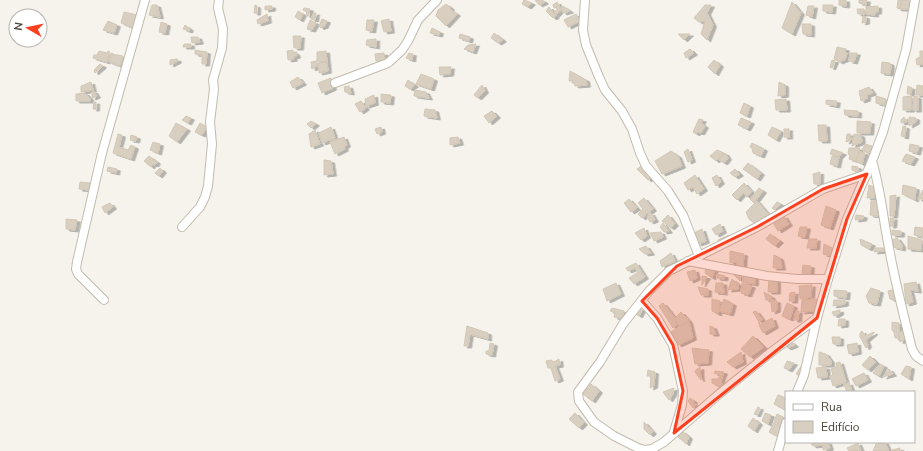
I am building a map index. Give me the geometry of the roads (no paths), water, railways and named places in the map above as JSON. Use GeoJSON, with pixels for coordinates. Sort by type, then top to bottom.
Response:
{"type":"FeatureCollection","features":[{"type":"Feature","properties":{"kind":"street"},"geometry":{"type":"LineString","coordinates":[[104,300],[78,274],[76,269],[102,153],[145,0]]}},
{"type":"Feature","properties":{"kind":"street"},"geometry":{"type":"LineString","coordinates":[[182,226],[200,207],[208,186],[212,144],[210,122],[214,89],[213,80],[222,48],[222,29],[218,4],[219,0]]}},
{"type":"Feature","properties":{"kind":"street"},"geometry":{"type":"LineString","coordinates":[[335,83],[388,62],[402,50],[418,20],[437,0]]}},
{"type":"Feature","properties":{"kind":"street"},"geometry":{"type":"LineString","coordinates":[[585,0],[583,30],[586,45],[599,77],[605,90],[622,111],[632,129],[646,166],[668,190],[683,215],[699,256]]}},
{"type":"Feature","properties":{"kind":"street"},"geometry":{"type":"LineString","coordinates":[[798,391],[804,375],[817,318],[828,279],[847,219],[883,132],[906,50],[915,0]]}},
{"type":"Feature","properties":{"kind":"street"},"geometry":{"type":"LineString","coordinates":[[872,161],[877,176],[889,248],[912,349],[916,356],[923,361]]}},
{"type":"Feature","properties":{"kind":"street"},"geometry":{"type":"LineString","coordinates":[[817,318],[770,352],[664,442],[652,449],[646,450],[638,448],[597,425],[579,401],[578,392],[600,362],[623,324],[669,271],[757,227],[823,189],[866,174]]}},
{"type":"Feature","properties":{"kind":"street"},"geometry":{"type":"LineString","coordinates":[[688,261],[767,276],[797,279],[828,279]]}},
{"type":"Feature","properties":{"kind":"street"},"geometry":{"type":"LineString","coordinates":[[642,301],[657,318],[673,345],[683,391],[682,405],[674,433]]}},
{"type":"Feature","properties":{"kind":"street"},"geometry":{"type":"LineString","coordinates":[[778,451],[785,426]]}}]}
